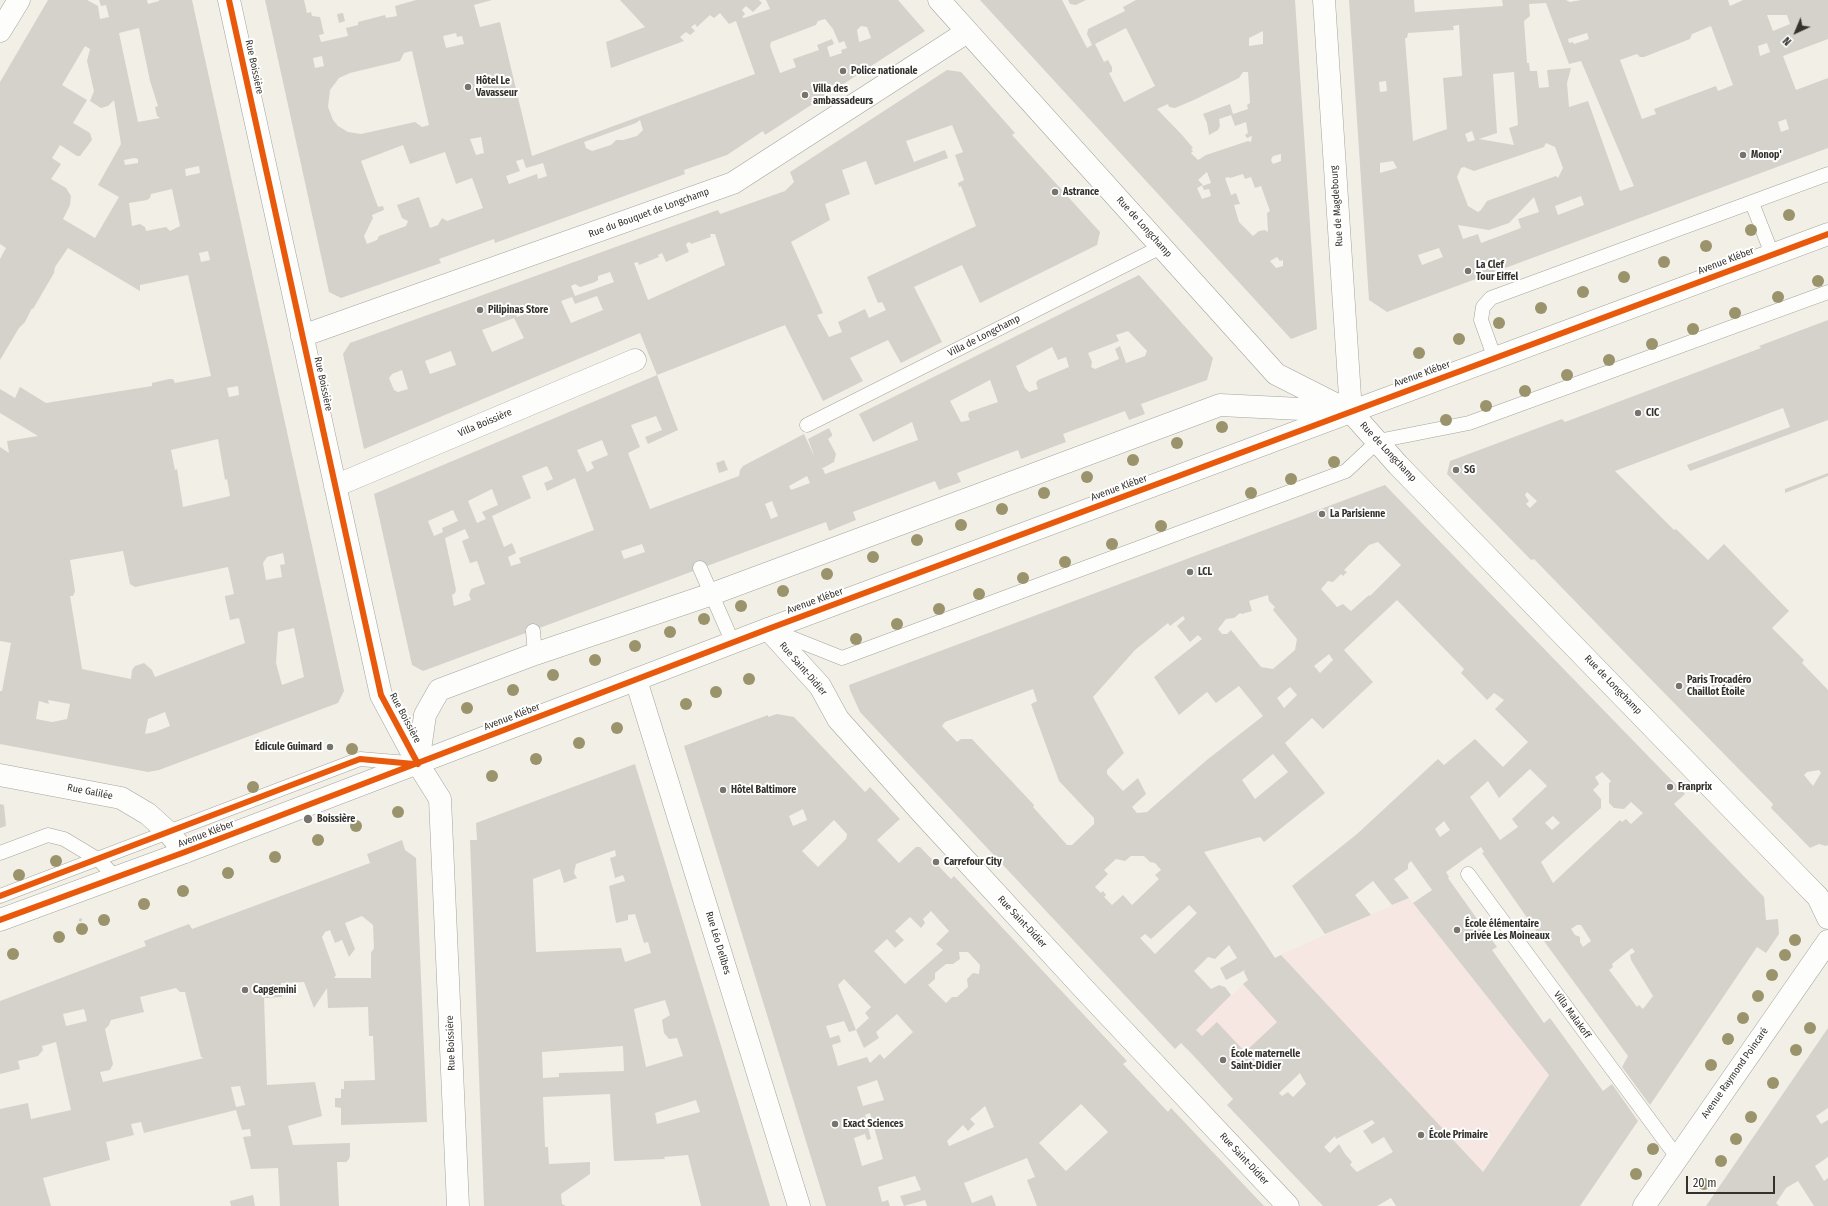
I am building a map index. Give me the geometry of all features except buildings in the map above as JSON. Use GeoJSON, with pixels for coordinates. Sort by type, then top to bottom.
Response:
{"type":"FeatureCollection","features":[{"type":"Feature","properties":{"kind":"street"},"geometry":{"type":"LineString","coordinates":[[0,31],[19,0]]}},
{"type":"Feature","properties":{"kind":"street","name":"Rue Boissière"},"geometry":{"type":"LineString","coordinates":[[229,0],[381,695],[418,764],[440,799],[458,1206]]}},
{"type":"Feature","properties":{"kind":"street","name":"Rue de Longchamp"},"geometry":{"type":"LineString","coordinates":[[939,0],[1276,374],[1351,412],[1404,470],[1818,897],[1828,918]]}},
{"type":"Feature","properties":{"kind":"street","name":"Rue de Magdebourg"},"geometry":{"type":"LineString","coordinates":[[1324,0],[1351,412]]}},
{"type":"Feature","properties":{"kind":"street","name":"Rue du Bouquet de Longchamp"},"geometry":{"type":"LineString","coordinates":[[302,336],[733,183],[967,32]]}},
{"type":"Feature","properties":{"kind":"street","name":"Avenue Kléber"},"geometry":{"type":"LineString","coordinates":[[0,920],[418,764],[768,629],[1828,234]]}},
{"type":"Feature","properties":{"kind":"street","name":"Villa Boissière"},"geometry":{"type":"LineString","coordinates":[[335,486],[635,360]]}},
{"type":"Feature","properties":{"kind":"street","name":"Avenue Kléber"},"geometry":{"type":"LineString","coordinates":[[418,764],[425,715],[439,690],[535,654],[712,594],[1220,405],[1351,412]]}},
{"type":"Feature","properties":{"kind":"street","name":"Rue Saint-Didier"},"geometry":{"type":"LineString","coordinates":[[768,629],[820,686],[838,719],[922,813],[1288,1206]]}},
{"type":"Feature","properties":{"kind":"street","name":"Rue Léo Delibes"},"geometry":{"type":"LineString","coordinates":[[636,680],[798,1206]]}},
{"type":"Feature","properties":{"kind":"street","name":"Rue Galilée"},"geometry":{"type":"LineString","coordinates":[[0,775],[121,798],[148,814],[168,832],[185,852]]}},
{"type":"Feature","properties":{"kind":"street","name":"Avenue Raymond Poincaré"},"geometry":{"type":"LineString","coordinates":[[1644,1206],[1676,1157],[1828,941]]}},
{"type":"Feature","properties":{"kind":"lane"},"geometry":{"type":"LineString","coordinates":[[1495,359],[1481,320],[1483,307],[1491,298],[1828,174]]}},
{"type":"Feature","properties":{"kind":"lane"},"geometry":{"type":"LineString","coordinates":[[1752,203],[1772,254]]}},
{"type":"Feature","properties":{"kind":"lane","name":"Villa de Longchamp"},"geometry":{"type":"LineString","coordinates":[[807,425],[1161,247]]}},
{"type":"Feature","properties":{"kind":"lane"},"geometry":{"type":"LineString","coordinates":[[768,629],[842,658],[1346,471],[1378,441],[1469,423],[1828,292]]}},
{"type":"Feature","properties":{"kind":"lane"},"geometry":{"type":"LineString","coordinates":[[700,568],[733,643]]}},
{"type":"Feature","properties":{"kind":"lane"},"geometry":{"type":"LineString","coordinates":[[533,631],[535,654]]}},
{"type":"Feature","properties":{"kind":"lane","name":"Avenue Kléber"},"geometry":{"type":"LineString","coordinates":[[0,896],[99,860],[168,832],[360,760],[418,764]]}},
{"type":"Feature","properties":{"kind":"lane"},"geometry":{"type":"LineString","coordinates":[[0,853],[48,835],[64,839],[99,860],[115,877]]}},
{"type":"Feature","properties":{"kind":"lane","name":"Villa Malakoff"},"geometry":{"type":"LineString","coordinates":[[1468,874],[1676,1157]]}},
{"type":"Feature","properties":{"kind":"path"},"geometry":{"type":"LineString","coordinates":[[77,931],[81,915]]}},
{"type":"Feature","properties":{"kind":"shaded area"},"geometry":{"type":"Polygon","coordinates":[[[1409,898],[1549,1075],[1483,1172],[1393,1152],[1372,1120],[1336,1139],[1300,1073],[1233,1099],[1181,1043],[1248,980],[1244,971],[1409,898]]]}},
{"type":"Feature","properties":{"kind":"cycle path"},"geometry":{"type":"LineString","coordinates":[[229,0],[381,695],[418,764]]}},
{"type":"Feature","properties":{"kind":"cycle path"},"geometry":{"type":"LineString","coordinates":[[0,920],[185,852],[768,629],[1828,234]]}},
{"type":"Feature","properties":{"kind":"cycle path"},"geometry":{"type":"LineString","coordinates":[[0,896],[360,759],[414,764]]}},
{"type":"Feature","properties":{"kind":"place","name":"Police nationale"},"geometry":{"type":"Point","coordinates":[843,71]}},
{"type":"Feature","properties":{"kind":"place","name":"Hôtel Le Vavasseur"},"geometry":{"type":"Point","coordinates":[468,87]}},
{"type":"Feature","properties":{"kind":"place","name":"Villa des ambassadeurs"},"geometry":{"type":"Point","coordinates":[805,95]}},
{"type":"Feature","properties":{"kind":"place","name":"Monop'"},"geometry":{"type":"Point","coordinates":[1743,155]}},
{"type":"Feature","properties":{"kind":"place","name":"Astrance"},"geometry":{"type":"Point","coordinates":[1055,192]}},
{"type":"Feature","properties":{"kind":"place","name":"La Clef Tour Eiffel"},"geometry":{"type":"Point","coordinates":[1468,271]}},
{"type":"Feature","properties":{"kind":"place","name":"Pilipinas Store"},"geometry":{"type":"Point","coordinates":[480,310]}},
{"type":"Feature","properties":{"kind":"place","name":"CIC"},"geometry":{"type":"Point","coordinates":[1638,413]}},
{"type":"Feature","properties":{"kind":"place","name":"SG"},"geometry":{"type":"Point","coordinates":[1456,470]}},
{"type":"Feature","properties":{"kind":"place","name":"La Parisienne"},"geometry":{"type":"Point","coordinates":[1322,514]}},
{"type":"Feature","properties":{"kind":"place","name":"LCL"},"geometry":{"type":"Point","coordinates":[1190,572]}},
{"type":"Feature","properties":{"kind":"place","name":"Paris Trocadéro Chaillot Étoile"},"geometry":{"type":"Point","coordinates":[1679,686]}},
{"type":"Feature","properties":{"kind":"place","name":"Édicule Guimard"},"geometry":{"type":"Point","coordinates":[330,747]}},
{"type":"Feature","properties":{"kind":"place","name":"Franprix"},"geometry":{"type":"Point","coordinates":[1670,787]}},
{"type":"Feature","properties":{"kind":"place","name":"Hôtel Baltimore"},"geometry":{"type":"Point","coordinates":[723,790]}},
{"type":"Feature","properties":{"kind":"place","name":"Boissière"},"geometry":{"type":"Point","coordinates":[308,819]}},
{"type":"Feature","properties":{"kind":"place","name":"Carrefour City"},"geometry":{"type":"Point","coordinates":[936,862]}},
{"type":"Feature","properties":{"kind":"place","name":"École élémentaire privée Les Moineaux"},"geometry":{"type":"Point","coordinates":[1457,930]}},
{"type":"Feature","properties":{"kind":"place","name":"Capgemini"},"geometry":{"type":"Point","coordinates":[245,990]}},
{"type":"Feature","properties":{"kind":"place","name":"École maternelle Saint-Didier"},"geometry":{"type":"Point","coordinates":[1223,1060]}},
{"type":"Feature","properties":{"kind":"place","name":"Exact Sciences"},"geometry":{"type":"Point","coordinates":[835,1124]}},
{"type":"Feature","properties":{"kind":"place","name":"École Primaire"},"geometry":{"type":"Point","coordinates":[1421,1135]}}]}
